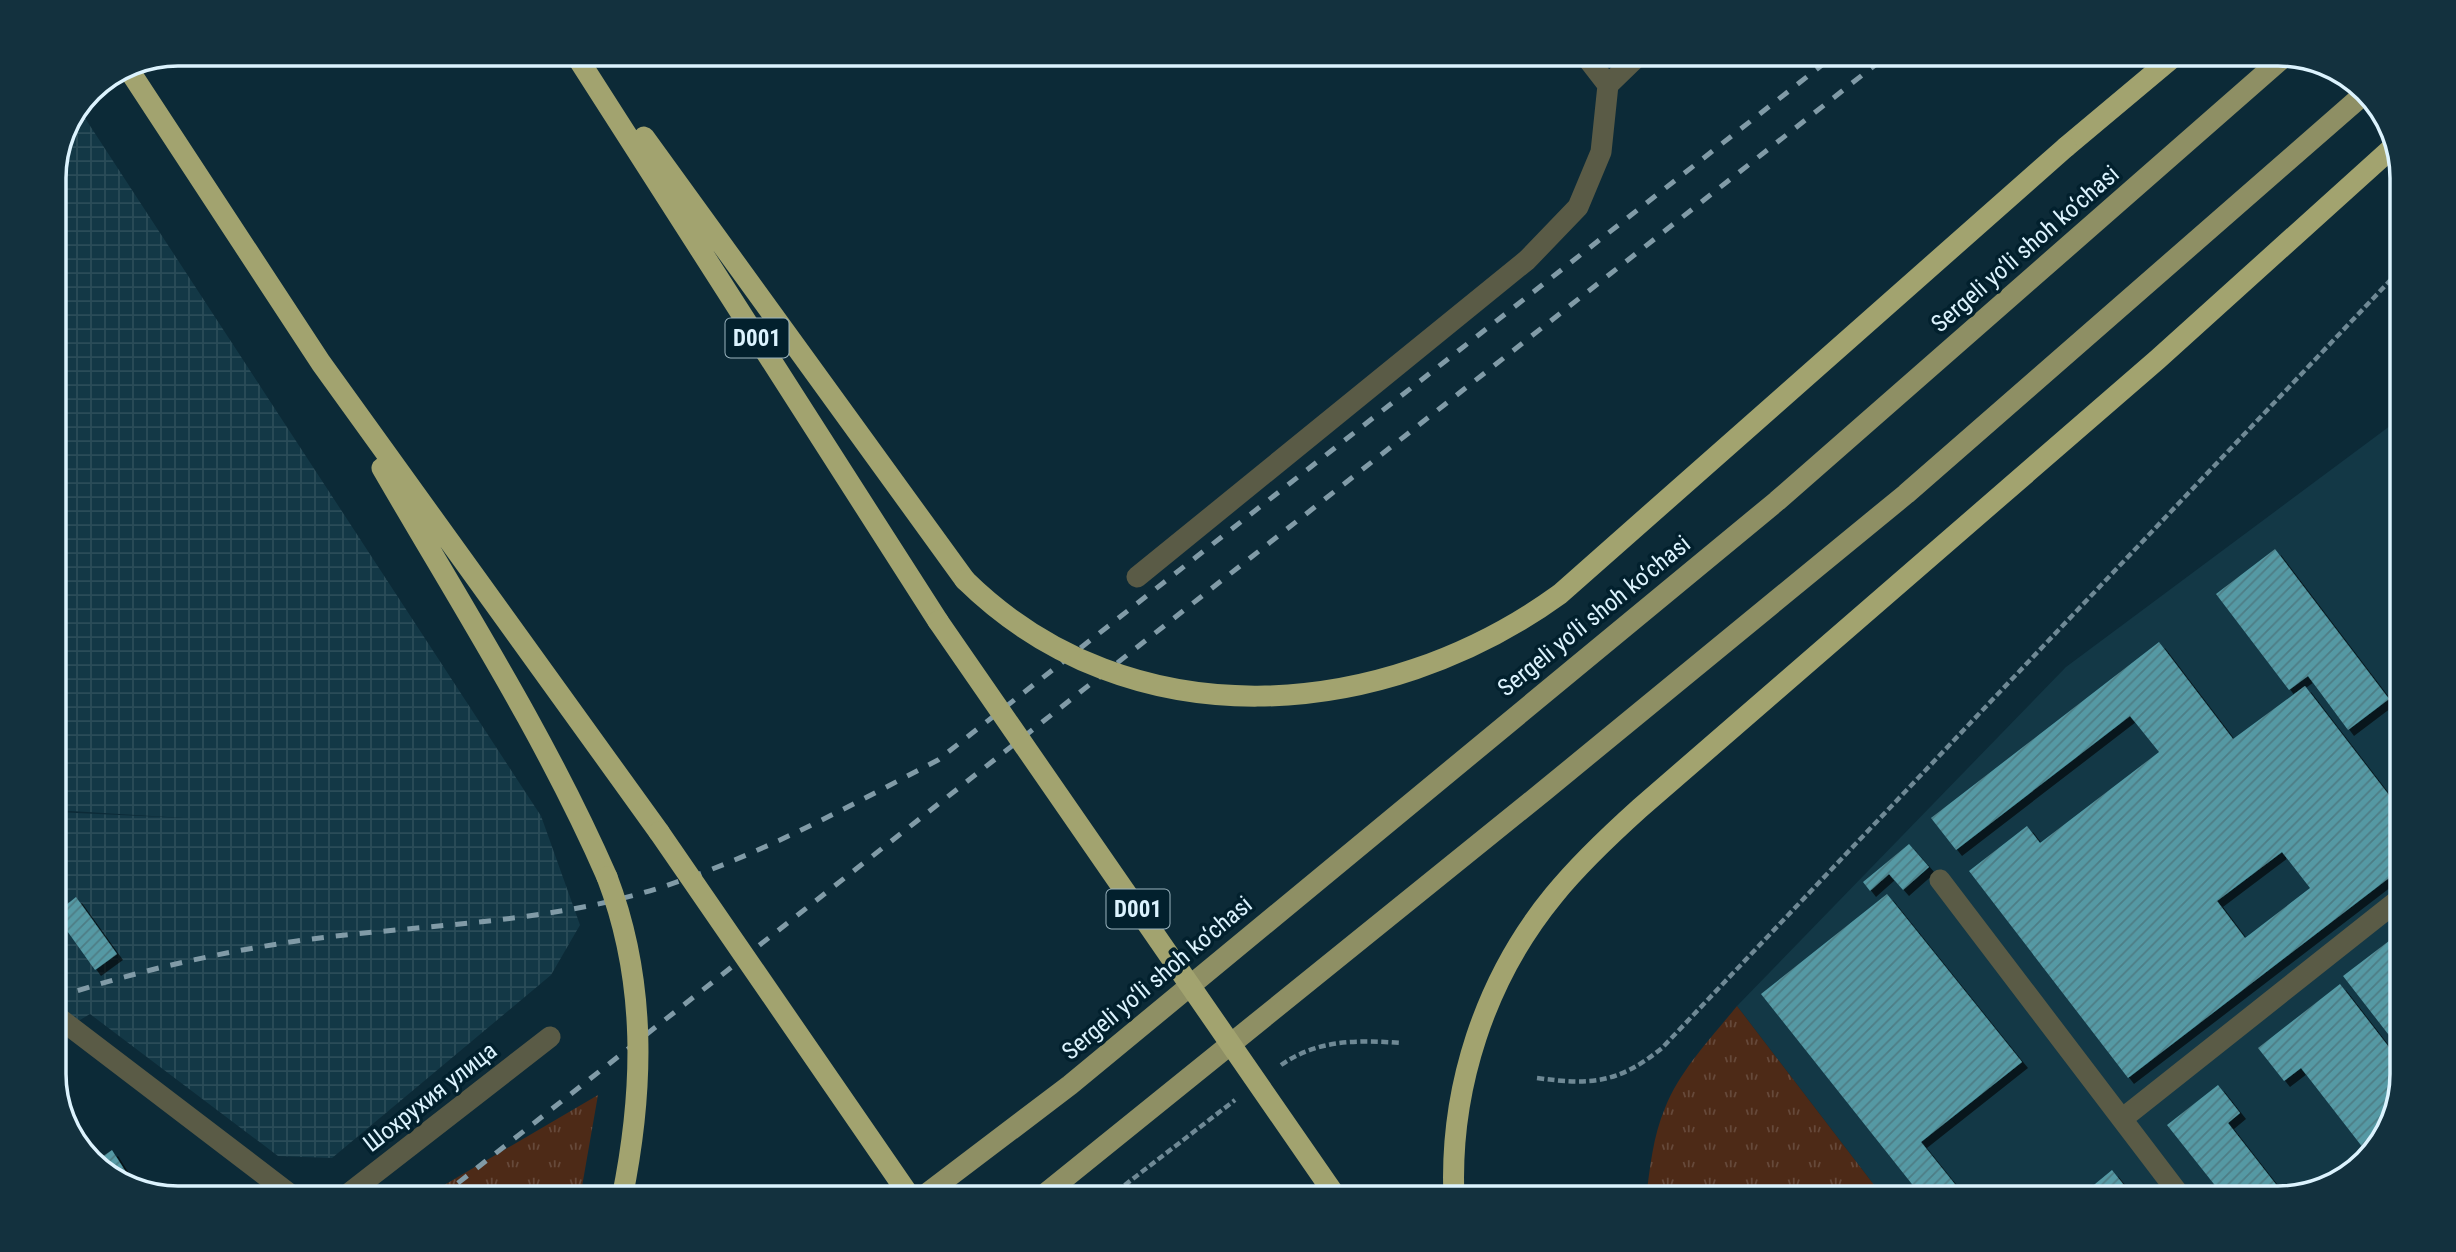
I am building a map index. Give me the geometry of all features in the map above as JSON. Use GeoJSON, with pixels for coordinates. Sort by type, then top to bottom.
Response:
{"type":"FeatureCollection","features":[{"type":"Feature","properties":{"kind":"highway","name":"D001"},"geometry":{"type":"LineString","coordinates":[[583,66],[938,621],[1330,1186]]}},
{"type":"Feature","properties":{"kind":"highway"},"geometry":{"type":"LineString","coordinates":[[593,66],[965,579],[1008,618],[1054,648],[1108,671],[1168,687],[1247,696],[1290,696],[1352,687],[1434,665],[1509,628],[1560,594],[2066,147],[2163,66]]}},
{"type":"Feature","properties":{"kind":"highway"},"geometry":{"type":"LineString","coordinates":[[133,76],[321,363],[659,832],[903,1186]]}},
{"type":"Feature","properties":{"kind":"highway"},"geometry":{"type":"LineString","coordinates":[[1454,1186],[1460,1100],[1484,1014],[1522,941],[1570,876],[1640,807],[2147,369],[2386,153]]}},
{"type":"Feature","properties":{"kind":"highway"},"geometry":{"type":"LineString","coordinates":[[321,363],[537,735],[569,793],[607,877],[629,950],[638,1027],[637,1104],[624,1186]]}},
{"type":"Feature","properties":{"kind":"main road","name":"Sergeli yo‘li shoh ko‘chasi"},"geometry":{"type":"LineString","coordinates":[[937,1186],[1070,1085],[1777,501],[2274,66]]}},
{"type":"Feature","properties":{"kind":"main road"},"geometry":{"type":"LineString","coordinates":[[1055,1186],[1479,844],[1906,494],[2357,100]]}},
{"type":"Feature","properties":{"kind":"street"},"geometry":{"type":"LineString","coordinates":[[1593,66],[1608,85]]}},
{"type":"Feature","properties":{"kind":"street"},"geometry":{"type":"LineString","coordinates":[[1137,577],[1527,260],[1578,207],[1601,152],[1608,85],[1628,66]]}},
{"type":"Feature","properties":{"kind":"street"},"geometry":{"type":"LineString","coordinates":[[1940,880],[2173,1186]]}},
{"type":"Feature","properties":{"kind":"street"},"geometry":{"type":"LineString","coordinates":[[2122,1119],[2390,907]]}},
{"type":"Feature","properties":{"kind":"street"},"geometry":{"type":"LineString","coordinates":[[67,1027],[279,1186]]}},
{"type":"Feature","properties":{"kind":"street","name":"Шохрухия улица"},"geometry":{"type":"LineString","coordinates":[[358,1186],[550,1037]]}},
{"type":"Feature","properties":{"kind":"path"},"geometry":{"type":"LineString","coordinates":[[1536,1078],[1595,1082],[1636,1067],[1662,1048],[2389,282]]}},
{"type":"Feature","properties":{"kind":"shaded area"},"geometry":{"type":"Polygon","coordinates":[[[85,118],[541,816],[580,925],[551,975],[332,1158],[278,1156],[90,1014],[67,1028],[67,813],[184,818],[67,811],[67,171],[70,149],[85,118]]]}},
{"type":"Feature","properties":{"kind":"shaded area"},"geometry":{"type":"Polygon","coordinates":[[[2389,426],[2390,1074],[2384,1110],[2371,1136],[2351,1158],[2327,1174],[2314,1180],[2278,1186],[1875,1186],[1737,1006],[2066,667],[2389,426]]]}},
{"type":"Feature","properties":{"kind":"green space"},"geometry":{"type":"Polygon","coordinates":[[[1737,1006],[1875,1186],[1648,1186],[1661,1119],[1671,1094],[1697,1054],[1737,1006]]]}},
{"type":"Feature","properties":{"kind":"green space"},"geometry":{"type":"Polygon","coordinates":[[[598,1095],[582,1186],[443,1186],[598,1095]]]}},
{"type":"Feature","properties":{"kind":"building"},"geometry":{"type":"Polygon","coordinates":[[[2275,549],[2389,699],[2348,730],[2308,676],[2289,690],[2216,594],[2275,549]]]}},
{"type":"Feature","properties":{"kind":"building"},"geometry":{"type":"Polygon","coordinates":[[[2159,642],[2233,739],[2305,686],[2390,796],[2390,877],[2128,1078],[1969,871],[2027,826],[2040,843],[2159,752],[2130,716],[1956,850],[1931,818],[2159,642]],[[2282,852],[2217,901],[2245,938],[2310,888],[2282,852]]]}},
{"type":"Feature","properties":{"kind":"building"},"geometry":{"type":"Polygon","coordinates":[[[1909,844],[1929,867],[1903,890],[1889,874],[1870,891],[1863,882],[1909,844]]]}},
{"type":"Feature","properties":{"kind":"building"},"geometry":{"type":"Polygon","coordinates":[[[1887,894],[2022,1062],[1921,1142],[1956,1186],[1913,1186],[1761,994],[1887,894]]]}},
{"type":"Feature","properties":{"kind":"building"},"geometry":{"type":"Polygon","coordinates":[[[76,897],[117,954],[95,970],[67,931],[67,904],[76,897]]]}},
{"type":"Feature","properties":{"kind":"building"},"geometry":{"type":"Polygon","coordinates":[[[2390,940],[2390,1036],[2343,976],[2390,940]]]}},
{"type":"Feature","properties":{"kind":"building"},"geometry":{"type":"Polygon","coordinates":[[[2340,984],[2390,1048],[2390,1074],[2384,1110],[2362,1147],[2301,1068],[2284,1081],[2258,1048],[2340,984]]]}},
{"type":"Feature","properties":{"kind":"building"},"geometry":{"type":"Polygon","coordinates":[[[2218,1085],[2240,1113],[2228,1123],[2277,1186],[2215,1186],[2167,1125],[2218,1085]]]}},
{"type":"Feature","properties":{"kind":"building"},"geometry":{"type":"Polygon","coordinates":[[[112,1150],[126,1172],[116,1167],[103,1156],[112,1150]]]}},
{"type":"Feature","properties":{"kind":"building"},"geometry":{"type":"Polygon","coordinates":[[[2112,1170],[2125,1186],[2093,1186],[2112,1170]]]}},
{"type":"Feature","properties":{"kind":"railway"},"geometry":{"type":"LineString","coordinates":[[67,994],[205,957],[266,946],[342,935],[525,917],[615,900],[659,888],[731,862],[836,813],[938,760],[1821,66]]}},
{"type":"Feature","properties":{"kind":"railway"},"geometry":{"type":"LineString","coordinates":[[454,1186],[1874,66]]}}]}
